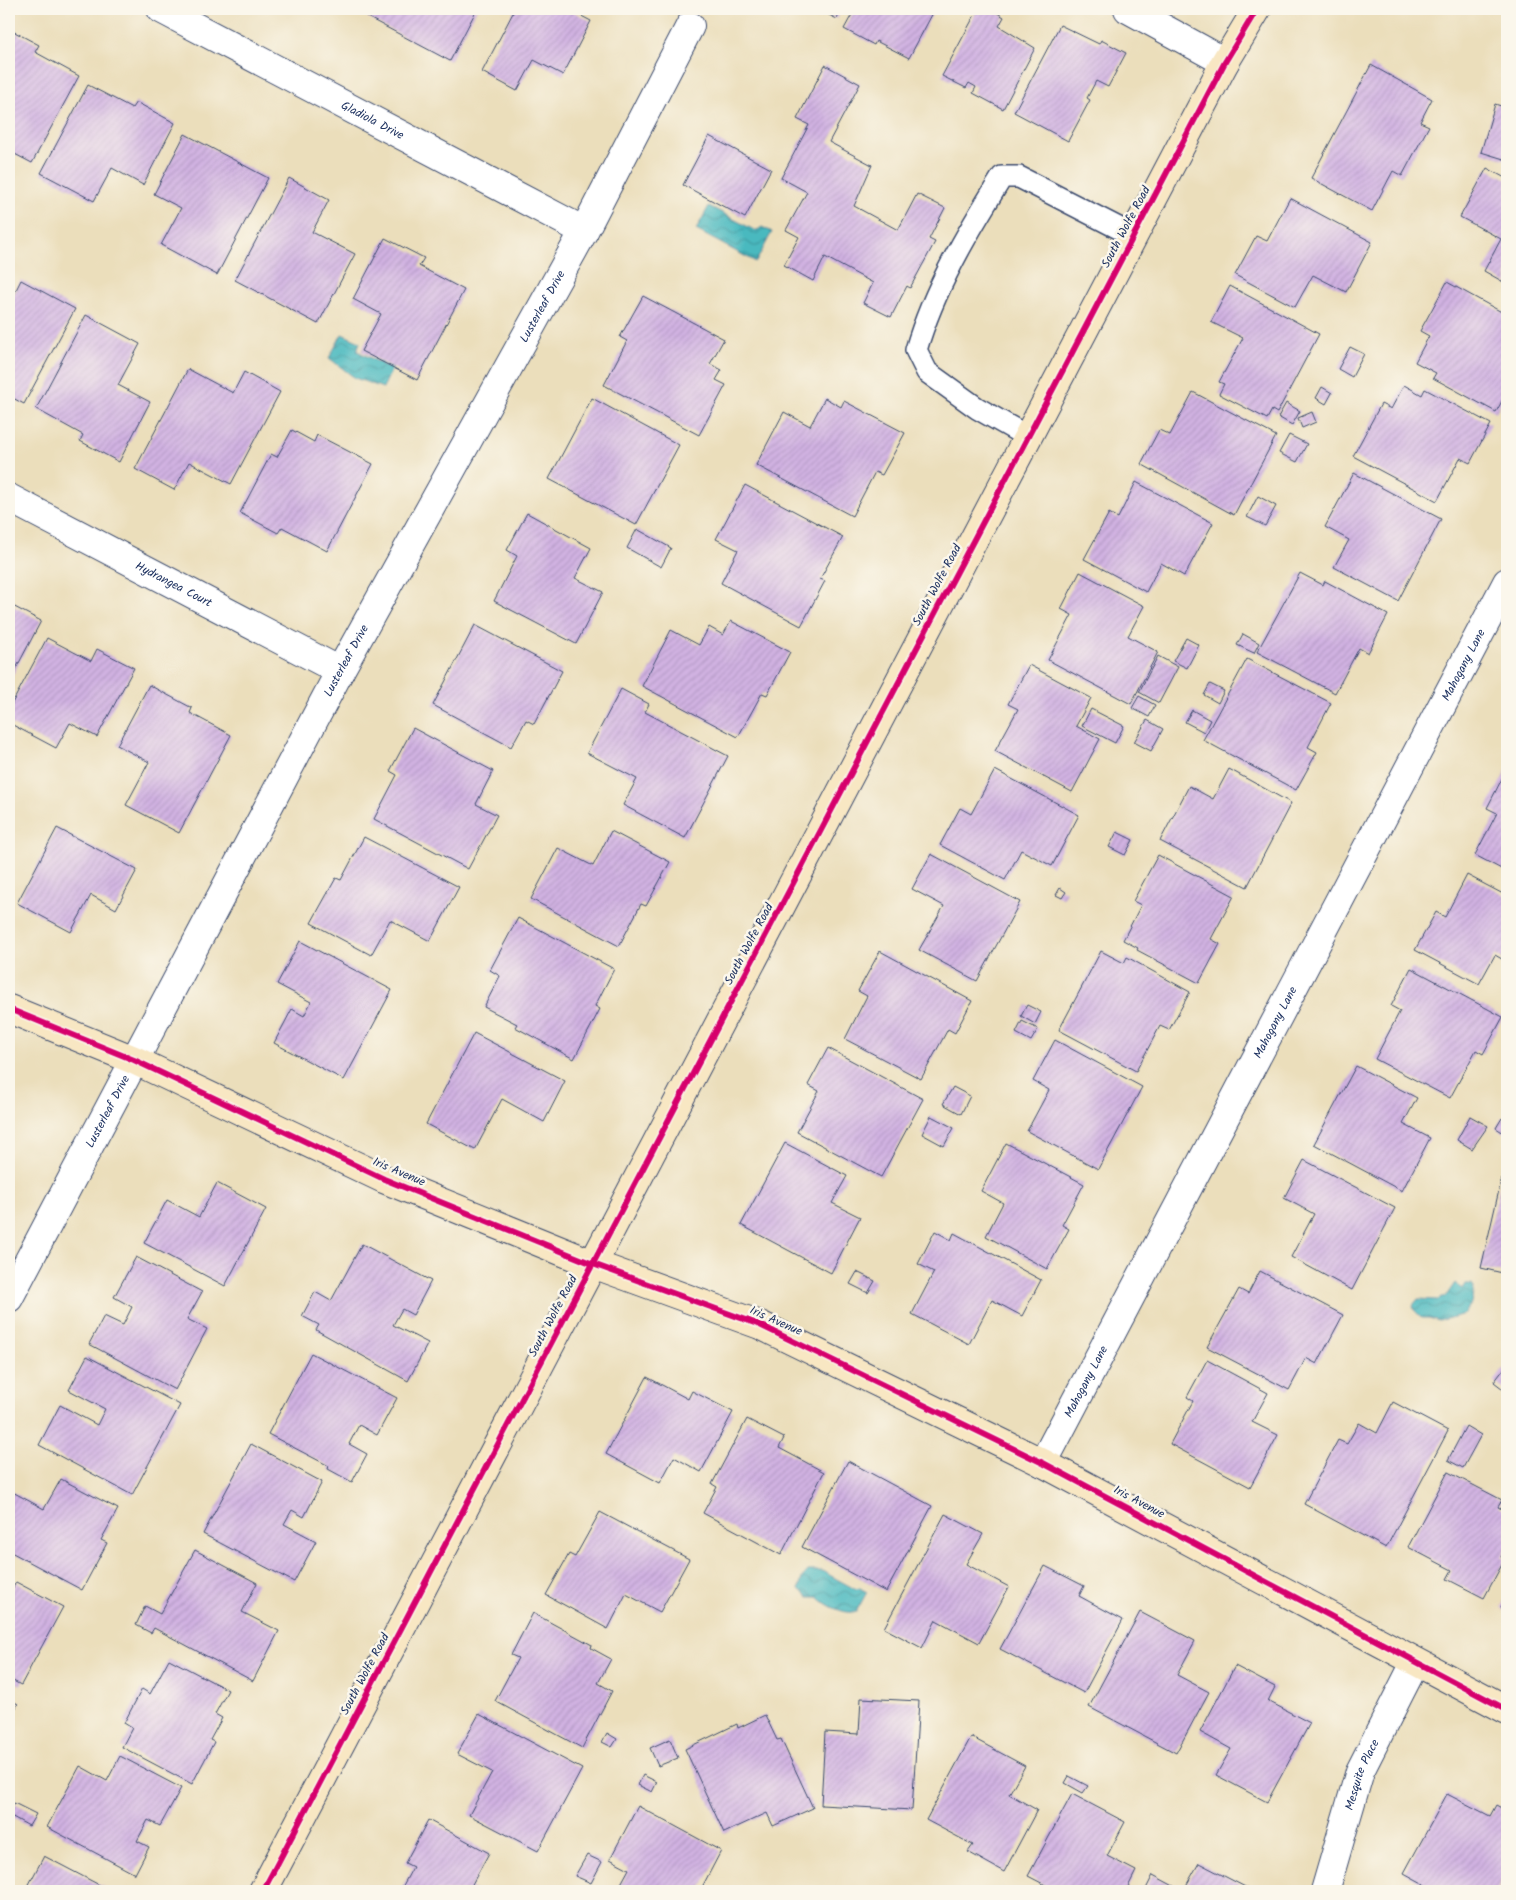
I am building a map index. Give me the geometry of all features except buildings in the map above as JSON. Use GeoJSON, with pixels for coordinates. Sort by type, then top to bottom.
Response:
{"type":"FeatureCollection","features":[{"type":"Feature","properties":{"kind":"main road","name":"South Wolfe Road"},"geometry":{"type":"LineString","coordinates":[[263,1891],[1225,62],[1257,9]]}},
{"type":"Feature","properties":{"kind":"main road","name":"Iris Avenue"},"geometry":{"type":"LineString","coordinates":[[9,1009],[134,1060],[384,1179],[593,1264],[760,1325],[1043,1464],[1415,1663],[1507,1710]]}},
{"type":"Feature","properties":{"kind":"street","name":"Gladiola Drive"},"geometry":{"type":"LineString","coordinates":[[161,9],[584,232]]}},
{"type":"Feature","properties":{"kind":"street"},"geometry":{"type":"LineString","coordinates":[[1128,9],[1225,62]]}},
{"type":"Feature","properties":{"kind":"street","name":"Lusterleaf Drive"},"geometry":{"type":"LineString","coordinates":[[9,1298],[134,1060],[166,1005],[340,672],[584,232],[690,26]]}},
{"type":"Feature","properties":{"kind":"street","name":"Hydrangea Court"},"geometry":{"type":"LineString","coordinates":[[9,498],[340,672]]}},
{"type":"Feature","properties":{"kind":"street","name":"Mahogany Lane"},"geometry":{"type":"LineString","coordinates":[[1043,1464],[1507,582]]}},
{"type":"Feature","properties":{"kind":"street","name":"Mesquite Place"},"geometry":{"type":"LineString","coordinates":[[1325,1891],[1360,1771],[1415,1663]]}},
{"type":"Feature","properties":{"kind":"lane"},"geometry":{"type":"LineString","coordinates":[[1028,437],[977,408],[927,372],[916,350],[925,321],[940,286],[1002,177],[1019,177],[1134,236]]}},
{"type":"Feature","properties":{"kind":"water"},"geometry":{"type":"Polygon","coordinates":[[[709,206],[756,231],[762,227],[772,232],[756,262],[696,230],[709,206]]]}},
{"type":"Feature","properties":{"kind":"water"},"geometry":{"type":"Polygon","coordinates":[[[342,334],[360,342],[357,351],[392,369],[383,388],[355,378],[329,358],[342,334]]]}},
{"type":"Feature","properties":{"kind":"water"},"geometry":{"type":"Polygon","coordinates":[[[1455,1283],[1463,1289],[1466,1284],[1472,1284],[1474,1288],[1471,1304],[1464,1314],[1439,1321],[1422,1318],[1414,1310],[1413,1305],[1418,1299],[1438,1300],[1446,1296],[1455,1283]]]}},
{"type":"Feature","properties":{"kind":"water"},"geometry":{"type":"Polygon","coordinates":[[[808,1571],[822,1571],[855,1589],[860,1588],[867,1592],[856,1612],[836,1609],[818,1597],[809,1597],[799,1589],[802,1578],[808,1571]]]}},
{"type":"Feature","properties":{"kind":"cycle path"},"geometry":{"type":"LineString","coordinates":[[263,1891],[1225,62],[1257,9]]}},
{"type":"Feature","properties":{"kind":"cycle path"},"geometry":{"type":"LineString","coordinates":[[9,1009],[134,1060],[384,1179],[593,1264],[760,1325],[1043,1463],[1507,1710]]}}]}
